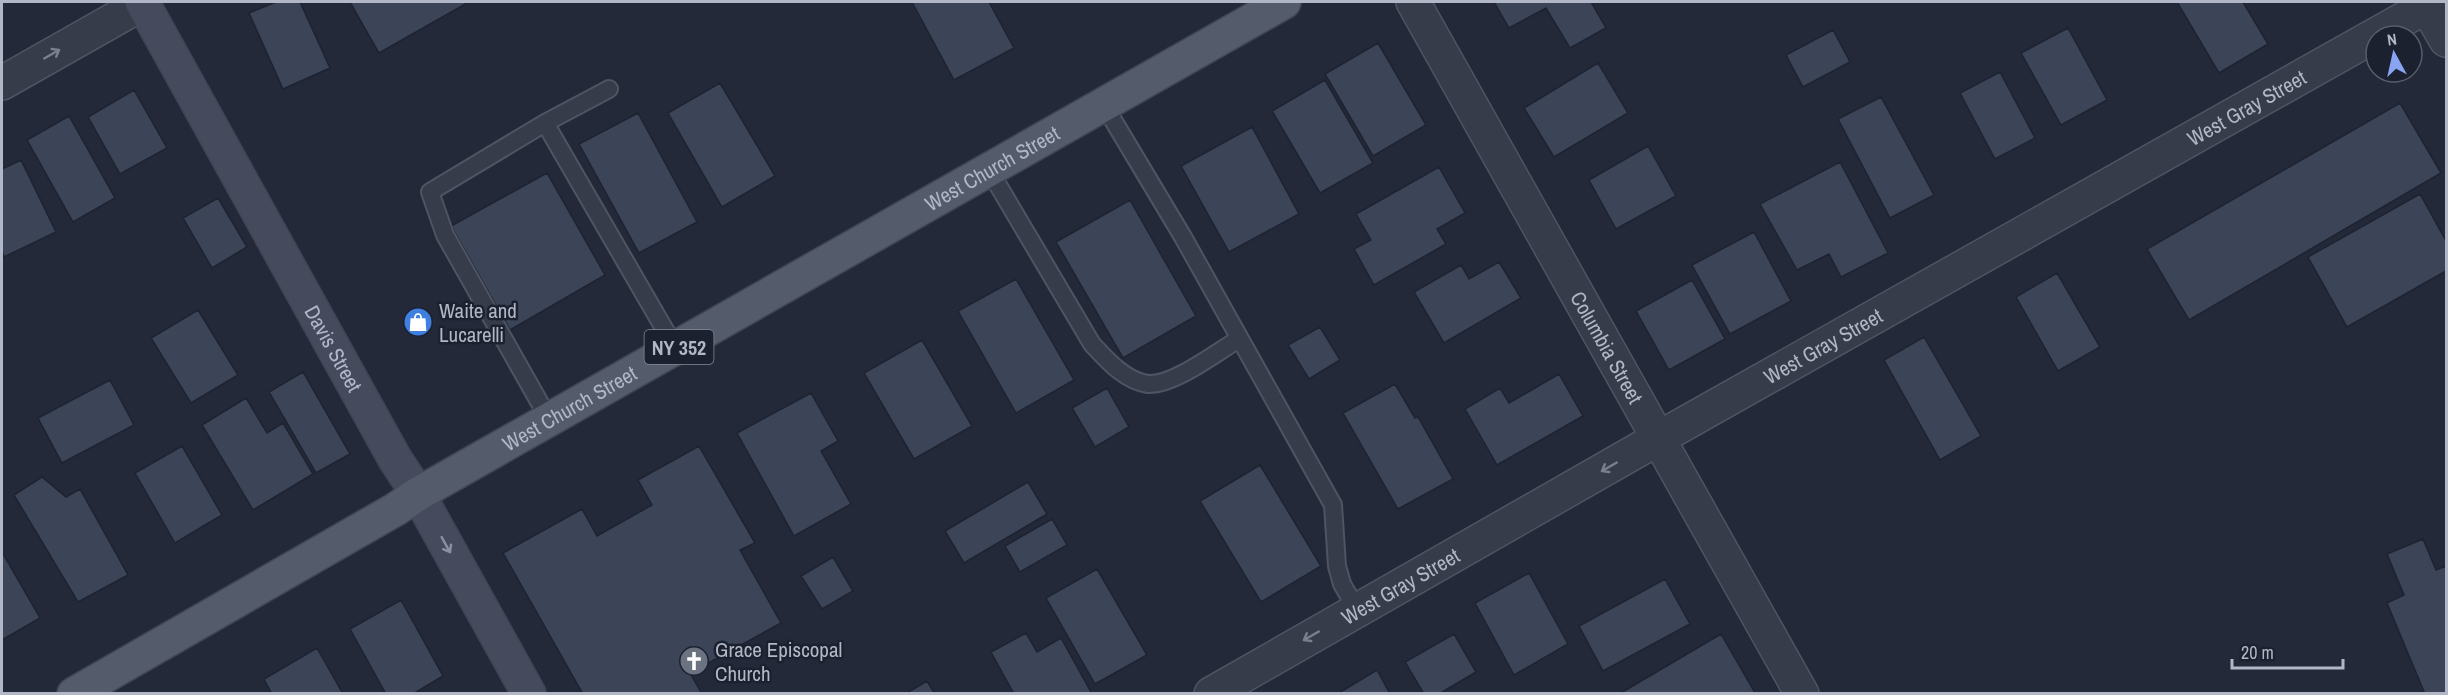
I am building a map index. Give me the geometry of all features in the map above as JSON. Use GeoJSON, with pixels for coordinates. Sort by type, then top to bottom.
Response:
{"type":"FeatureCollection","features":[{"type":"Feature","properties":{"kind":"main road","name":"West Church Street"},"geometry":{"type":"LineString","coordinates":[[74,693],[375,521],[418,494],[1284,2]]}},
{"type":"Feature","properties":{"kind":"street"},"geometry":{"type":"LineString","coordinates":[[2,83],[144,2]]}},
{"type":"Feature","properties":{"kind":"street","name":"Davis Street"},"geometry":{"type":"LineString","coordinates":[[144,2],[395,459],[418,494],[529,693]]}},
{"type":"Feature","properties":{"kind":"street","name":"Columbia Street"},"geometry":{"type":"LineString","coordinates":[[1413,2],[1802,693]]}},
{"type":"Feature","properties":{"kind":"street","name":"West Gray Street"},"geometry":{"type":"LineString","coordinates":[[1211,693],[2428,3]]}},
{"type":"Feature","properties":{"kind":"street"},"geometry":{"type":"LineString","coordinates":[[2428,3],[2446,40]]}},
{"type":"Feature","properties":{"kind":"lane"},"geometry":{"type":"LineString","coordinates":[[550,421],[445,235],[430,192],[545,123],[609,89]]}},
{"type":"Feature","properties":{"kind":"lane"},"geometry":{"type":"LineString","coordinates":[[1104,105],[1183,237],[1333,505],[1337,566],[1342,584],[1358,610]]}},
{"type":"Feature","properties":{"kind":"lane"},"geometry":{"type":"LineString","coordinates":[[545,123],[676,349]]}},
{"type":"Feature","properties":{"kind":"lane"},"geometry":{"type":"LineString","coordinates":[[989,170],[1092,344],[1129,377],[1148,384],[1164,381],[1182,373],[1239,339]]}},
{"type":"Feature","properties":{"kind":"building"},"geometry":{"type":"Polygon","coordinates":[[[276,2],[300,2],[330,68],[283,89],[249,13],[276,2]]]}},
{"type":"Feature","properties":{"kind":"building"},"geometry":{"type":"Polygon","coordinates":[[[350,2],[469,2],[379,53],[350,2]]]}},
{"type":"Feature","properties":{"kind":"building"},"geometry":{"type":"Polygon","coordinates":[[[912,2],[989,2],[1014,48],[954,80],[912,2]]]}},
{"type":"Feature","properties":{"kind":"building"},"geometry":{"type":"Polygon","coordinates":[[[1494,2],[1591,2],[1606,28],[1570,48],[1546,8],[1509,28],[1494,2]]]}},
{"type":"Feature","properties":{"kind":"building"},"geometry":{"type":"Polygon","coordinates":[[[2177,2],[2243,2],[2268,44],[2219,73],[2177,2]]]}},
{"type":"Feature","properties":{"kind":"building"},"geometry":{"type":"Polygon","coordinates":[[[2068,28],[2107,100],[2061,125],[2021,53],[2068,28]]]}},
{"type":"Feature","properties":{"kind":"building"},"geometry":{"type":"Polygon","coordinates":[[[1833,30],[1850,62],[1803,87],[1786,55],[1833,30]]]}},
{"type":"Feature","properties":{"kind":"building"},"geometry":{"type":"Polygon","coordinates":[[[1378,43],[1426,125],[1373,156],[1325,74],[1378,43]]]}},
{"type":"Feature","properties":{"kind":"building"},"geometry":{"type":"Polygon","coordinates":[[[1598,63],[1628,113],[1554,157],[1524,108],[1598,63]]]}},
{"type":"Feature","properties":{"kind":"building"},"geometry":{"type":"Polygon","coordinates":[[[2000,72],[2035,138],[1995,159],[1960,93],[2000,72]]]}},
{"type":"Feature","properties":{"kind":"building"},"geometry":{"type":"Polygon","coordinates":[[[1325,80],[1373,163],[1320,193],[1272,111],[1325,80]]]}},
{"type":"Feature","properties":{"kind":"building"},"geometry":{"type":"Polygon","coordinates":[[[720,83],[775,176],[722,207],[668,113],[720,83]]]}},
{"type":"Feature","properties":{"kind":"building"},"geometry":{"type":"Polygon","coordinates":[[[134,90],[167,148],[120,174],[88,117],[134,90]]]}},
{"type":"Feature","properties":{"kind":"building"},"geometry":{"type":"Polygon","coordinates":[[[1881,97],[1934,195],[1890,218],[1838,119],[1881,97]]]}},
{"type":"Feature","properties":{"kind":"building"},"geometry":{"type":"Polygon","coordinates":[[[2400,103],[2441,173],[2189,320],[2147,249],[2400,103]]]}},
{"type":"Feature","properties":{"kind":"building"},"geometry":{"type":"Polygon","coordinates":[[[638,113],[697,222],[639,253],[579,144],[638,113]]]}},
{"type":"Feature","properties":{"kind":"building"},"geometry":{"type":"Polygon","coordinates":[[[69,116],[115,198],[73,222],[27,140],[69,116]]]}},
{"type":"Feature","properties":{"kind":"building"},"geometry":{"type":"Polygon","coordinates":[[[1252,127],[1299,214],[1229,252],[1181,166],[1252,127]]]}},
{"type":"Feature","properties":{"kind":"building"},"geometry":{"type":"Polygon","coordinates":[[[1648,146],[1676,196],[1616,229],[1589,180],[1648,146]]]}},
{"type":"Feature","properties":{"kind":"building"},"geometry":{"type":"Polygon","coordinates":[[[21,160],[56,232],[4,257],[2,251],[2,169],[21,160]]]}},
{"type":"Feature","properties":{"kind":"building"},"geometry":{"type":"Polygon","coordinates":[[[1840,162],[1888,253],[1841,277],[1829,254],[1797,270],[1760,204],[1840,162]]]}},
{"type":"Feature","properties":{"kind":"building"},"geometry":{"type":"Polygon","coordinates":[[[1439,167],[1465,213],[1437,229],[1446,244],[1374,285],[1354,249],[1371,240],[1356,214],[1439,167]]]}},
{"type":"Feature","properties":{"kind":"building"},"geometry":{"type":"Polygon","coordinates":[[[547,173],[605,275],[510,330],[451,226],[547,173]]]}},
{"type":"Feature","properties":{"kind":"building"},"geometry":{"type":"Polygon","coordinates":[[[2420,194],[2446,241],[2446,271],[2347,327],[2308,257],[2420,194]]]}},
{"type":"Feature","properties":{"kind":"building"},"geometry":{"type":"Polygon","coordinates":[[[218,198],[247,247],[212,268],[183,218],[218,198]]]}},
{"type":"Feature","properties":{"kind":"building"},"geometry":{"type":"Polygon","coordinates":[[[1130,200],[1196,316],[1123,358],[1056,242],[1130,200]]]}},
{"type":"Feature","properties":{"kind":"building"},"geometry":{"type":"Polygon","coordinates":[[[1754,232],[1791,301],[1730,334],[1692,265],[1754,232]]]}},
{"type":"Feature","properties":{"kind":"building"},"geometry":{"type":"Polygon","coordinates":[[[1499,262],[1521,298],[1444,343],[1414,292],[1461,265],[1469,279],[1499,262]]]}},
{"type":"Feature","properties":{"kind":"building"},"geometry":{"type":"Polygon","coordinates":[[[2057,273],[2100,347],[2058,371],[2016,297],[2057,273]]]}},
{"type":"Feature","properties":{"kind":"building"},"geometry":{"type":"Polygon","coordinates":[[[1016,279],[1074,380],[1016,413],[958,311],[1016,279]]]}},
{"type":"Feature","properties":{"kind":"building"},"geometry":{"type":"Polygon","coordinates":[[[1692,280],[1725,339],[1669,370],[1636,311],[1692,280]]]}},
{"type":"Feature","properties":{"kind":"building"},"geometry":{"type":"Polygon","coordinates":[[[198,310],[238,375],[191,403],[151,338],[198,310]]]}},
{"type":"Feature","properties":{"kind":"building"},"geometry":{"type":"Polygon","coordinates":[[[1320,327],[1340,360],[1309,379],[1288,345],[1320,327]]]}},
{"type":"Feature","properties":{"kind":"building"},"geometry":{"type":"Polygon","coordinates":[[[1924,337],[1981,436],[1940,460],[1884,360],[1924,337]]]}},
{"type":"Feature","properties":{"kind":"building"},"geometry":{"type":"Polygon","coordinates":[[[922,340],[972,426],[914,459],[864,373],[922,340]]]}},
{"type":"Feature","properties":{"kind":"building"},"geometry":{"type":"Polygon","coordinates":[[[303,372],[350,454],[316,473],[269,392],[303,372]]]}},
{"type":"Feature","properties":{"kind":"building"},"geometry":{"type":"Polygon","coordinates":[[[1559,374],[1583,416],[1497,465],[1465,409],[1500,388],[1509,403],[1559,374]]]}},
{"type":"Feature","properties":{"kind":"building"},"geometry":{"type":"Polygon","coordinates":[[[110,380],[134,425],[62,463],[38,418],[110,380]]]}},
{"type":"Feature","properties":{"kind":"building"},"geometry":{"type":"Polygon","coordinates":[[[1395,384],[1415,418],[1418,417],[1453,479],[1398,509],[1343,413],[1395,384]]]}},
{"type":"Feature","properties":{"kind":"building"},"geometry":{"type":"Polygon","coordinates":[[[1107,388],[1129,427],[1095,447],[1072,408],[1107,388]]]}},
{"type":"Feature","properties":{"kind":"building"},"geometry":{"type":"Polygon","coordinates":[[[811,393],[838,441],[821,451],[851,504],[794,536],[737,433],[811,393]]]}},
{"type":"Feature","properties":{"kind":"building"},"geometry":{"type":"Polygon","coordinates":[[[246,398],[267,433],[283,423],[313,474],[253,510],[202,425],[246,398]]]}},
{"type":"Feature","properties":{"kind":"building"},"geometry":{"type":"Polygon","coordinates":[[[182,446],[222,515],[175,543],[135,473],[182,446]]]}},
{"type":"Feature","properties":{"kind":"building"},"geometry":{"type":"Polygon","coordinates":[[[699,446],[755,543],[740,550],[781,623],[690,673],[702,694],[583,694],[503,553],[582,509],[597,536],[652,505],[638,480],[699,446]]]}},
{"type":"Feature","properties":{"kind":"building"},"geometry":{"type":"Polygon","coordinates":[[[1260,465],[1321,566],[1261,602],[1200,501],[1260,465]]]}},
{"type":"Feature","properties":{"kind":"building"},"geometry":{"type":"Polygon","coordinates":[[[42,477],[66,497],[80,489],[128,575],[78,602],[14,495],[42,477]]]}},
{"type":"Feature","properties":{"kind":"building"},"geometry":{"type":"Polygon","coordinates":[[[1028,482],[1047,514],[964,563],[945,531],[1028,482]]]}},
{"type":"Feature","properties":{"kind":"building"},"geometry":{"type":"Polygon","coordinates":[[[1052,519],[1067,545],[1020,572],[1005,546],[1052,519]]]}},
{"type":"Feature","properties":{"kind":"building"},"geometry":{"type":"Polygon","coordinates":[[[2423,539],[2436,570],[2446,566],[2446,694],[2425,694],[2387,603],[2404,595],[2387,554],[2423,539]]]}},
{"type":"Feature","properties":{"kind":"building"},"geometry":{"type":"Polygon","coordinates":[[[2,552],[40,618],[2,640],[2,552]]]}},
{"type":"Feature","properties":{"kind":"building"},"geometry":{"type":"Polygon","coordinates":[[[833,557],[853,591],[822,609],[801,576],[833,557]]]}},
{"type":"Feature","properties":{"kind":"building"},"geometry":{"type":"Polygon","coordinates":[[[1097,569],[1147,655],[1095,684],[1046,598],[1097,569]]]}},
{"type":"Feature","properties":{"kind":"building"},"geometry":{"type":"Polygon","coordinates":[[[1529,573],[1568,644],[1514,675],[1475,603],[1529,573]]]}},
{"type":"Feature","properties":{"kind":"building"},"geometry":{"type":"Polygon","coordinates":[[[1665,579],[1690,624],[1603,671],[1579,626],[1665,579]]]}},
{"type":"Feature","properties":{"kind":"building"},"geometry":{"type":"Polygon","coordinates":[[[401,600],[443,676],[413,694],[386,694],[350,629],[401,600]]]}},
{"type":"Feature","properties":{"kind":"building"},"geometry":{"type":"Polygon","coordinates":[[[1026,633],[1037,652],[1061,638],[1092,694],[1014,694],[991,652],[1026,633]]]}},
{"type":"Feature","properties":{"kind":"building"},"geometry":{"type":"Polygon","coordinates":[[[1454,634],[1476,672],[1439,694],[1424,694],[1405,662],[1454,634]]]}},
{"type":"Feature","properties":{"kind":"building"},"geometry":{"type":"Polygon","coordinates":[[[1721,634],[1755,693],[1619,694],[1721,634]]]}},
{"type":"Feature","properties":{"kind":"building"},"geometry":{"type":"Polygon","coordinates":[[[317,648],[343,694],[272,694],[264,679],[317,648]]]}},
{"type":"Feature","properties":{"kind":"building"},"geometry":{"type":"Polygon","coordinates":[[[1377,670],[1390,694],[1337,694],[1377,670]]]}},
{"type":"Feature","properties":{"kind":"building"},"geometry":{"type":"Polygon","coordinates":[[[927,681],[935,694],[905,694],[927,681]]]}},
{"type":"Feature","properties":{"kind":"place","name":"Waite and Lucarelli"},"geometry":{"type":"Point","coordinates":[418,322]}},
{"type":"Feature","properties":{"kind":"place","name":"Grace Episcopal Church"},"geometry":{"type":"Point","coordinates":[694,661]}}]}
